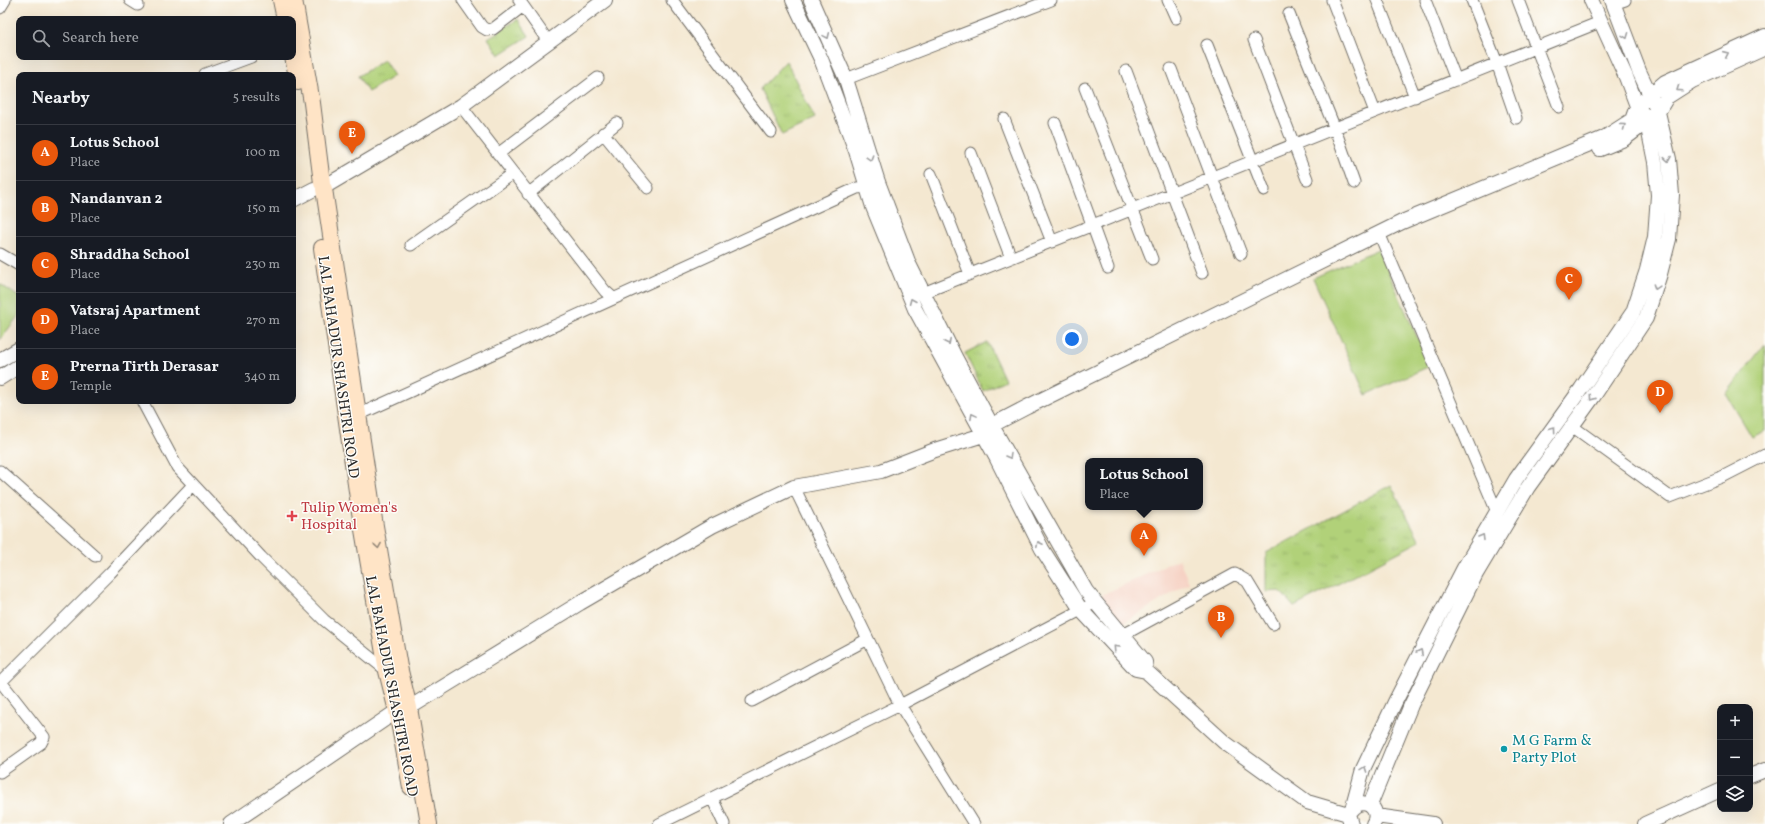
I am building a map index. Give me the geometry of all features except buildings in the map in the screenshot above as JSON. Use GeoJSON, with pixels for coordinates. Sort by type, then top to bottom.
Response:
{"type":"FeatureCollection","features":[{"type":"Feature","properties":{"kind":"main road"},"geometry":{"type":"LineString","coordinates":[[281,0],[284,16]]}},
{"type":"Feature","properties":{"kind":"main road"},"geometry":{"type":"LineString","coordinates":[[294,0],[312,103],[319,187],[399,668],[403,710],[429,824]]}},
{"type":"Feature","properties":{"kind":"main road","name":"LAL BAHADUR SHASHTRI ROAD"},"geometry":{"type":"LineString","coordinates":[[294,60],[296,72]]}},
{"type":"Feature","properties":{"kind":"main road","name":"LAL BAHADUR SHASHTRI ROAD"},"geometry":{"type":"LineString","coordinates":[[296,72],[319,187],[332,324],[360,512],[387,671],[403,710],[418,824]]}},
{"type":"Feature","properties":{"kind":"street"},"geometry":{"type":"LineString","coordinates":[[0,8],[5,0]]}},
{"type":"Feature","properties":{"kind":"street"},"geometry":{"type":"LineString","coordinates":[[463,0],[482,26],[487,30],[493,29],[521,3],[548,41]]}},
{"type":"Feature","properties":{"kind":"street"},"geometry":{"type":"LineString","coordinates":[[672,0],[771,132]]}},
{"type":"Feature","properties":{"kind":"street"},"geometry":{"type":"LineString","coordinates":[[793,0],[822,59],[856,151],[1042,549],[1081,610],[1136,669],[1146,671],[1224,742],[1307,802],[1349,818]]}},
{"type":"Feature","properties":{"kind":"street"},"geometry":{"type":"LineString","coordinates":[[811,0],[846,79],[872,184],[873,207],[915,309],[988,433],[1086,591],[1145,662],[1146,671]]}},
{"type":"Feature","properties":{"kind":"street"},"geometry":{"type":"LineString","coordinates":[[846,79],[1051,0]]}},
{"type":"Feature","properties":{"kind":"street"},"geometry":{"type":"LineString","coordinates":[[1168,0],[1176,18]]}},
{"type":"Feature","properties":{"kind":"street"},"geometry":{"type":"LineString","coordinates":[[1332,0],[1375,112]]}},
{"type":"Feature","properties":{"kind":"street"},"geometry":{"type":"LineString","coordinates":[[1377,0],[1415,97]]}},
{"type":"Feature","properties":{"kind":"street"},"geometry":{"type":"LineString","coordinates":[[1425,0],[1456,80]]}},
{"type":"Feature","properties":{"kind":"street"},"geometry":{"type":"LineString","coordinates":[[1472,0],[1516,118]]}},
{"type":"Feature","properties":{"kind":"street"},"geometry":{"type":"LineString","coordinates":[[1518,0],[1559,107]]}},
{"type":"Feature","properties":{"kind":"street"},"geometry":{"type":"LineString","coordinates":[[1373,815],[1411,705],[1476,574],[1528,487],[1646,318],[1660,274],[1669,239],[1672,195],[1669,159],[1652,115],[1637,106],[1626,77],[1591,0]]}},
{"type":"Feature","properties":{"kind":"street"},"geometry":{"type":"LineString","coordinates":[[1349,818],[1363,769],[1396,700],[1464,568],[1516,479],[1581,389],[1633,312],[1655,237],[1658,195],[1650,96],[1617,1]]}},
{"type":"Feature","properties":{"kind":"street"},"geometry":{"type":"LineString","coordinates":[[296,198],[319,187],[460,106],[548,41],[597,2]]}},
{"type":"Feature","properties":{"kind":"street"},"geometry":{"type":"LineString","coordinates":[[1289,14],[1354,183]]}},
{"type":"Feature","properties":{"kind":"street"},"geometry":{"type":"LineString","coordinates":[[923,293],[1600,22]]}},
{"type":"Feature","properties":{"kind":"street"},"geometry":{"type":"LineString","coordinates":[[231,824],[403,710],[580,602],[712,526],[794,487],[882,471],[935,450],[988,433],[1381,237],[1402,222],[1604,138],[1632,120],[1637,106],[1665,82],[1765,36]]}},
{"type":"Feature","properties":{"kind":"street"},"geometry":{"type":"LineString","coordinates":[[1254,40],[1307,179]]}},
{"type":"Feature","properties":{"kind":"street"},"geometry":{"type":"LineString","coordinates":[[1207,45],[1264,190]]}},
{"type":"Feature","properties":{"kind":"street"},"geometry":{"type":"LineString","coordinates":[[1381,237],[1406,230],[1624,139],[1652,115],[1667,97],[1692,81],[1765,48]]}},
{"type":"Feature","properties":{"kind":"street"},"geometry":{"type":"LineString","coordinates":[[210,72],[243,60]]}},
{"type":"Feature","properties":{"kind":"street"},"geometry":{"type":"LineString","coordinates":[[1171,70],[1241,254]]}},
{"type":"Feature","properties":{"kind":"street"},"geometry":{"type":"LineString","coordinates":[[1126,71],[1202,273]]}},
{"type":"Feature","properties":{"kind":"street"},"geometry":{"type":"LineString","coordinates":[[498,154],[598,78]]}},
{"type":"Feature","properties":{"kind":"street"},"geometry":{"type":"LineString","coordinates":[[1085,88],[1152,259]]}},
{"type":"Feature","properties":{"kind":"street"},"geometry":{"type":"LineString","coordinates":[[460,106],[605,291],[613,298]]}},
{"type":"Feature","properties":{"kind":"street"},"geometry":{"type":"LineString","coordinates":[[1004,119],[1052,242]]}},
{"type":"Feature","properties":{"kind":"street"},"geometry":{"type":"LineString","coordinates":[[528,194],[617,123]]}},
{"type":"Feature","properties":{"kind":"street"},"geometry":{"type":"LineString","coordinates":[[1055,123],[1108,268]]}},
{"type":"Feature","properties":{"kind":"street"},"geometry":{"type":"LineString","coordinates":[[604,133],[648,188]]}},
{"type":"Feature","properties":{"kind":"street"},"geometry":{"type":"LineString","coordinates":[[971,153],[1011,258]]}},
{"type":"Feature","properties":{"kind":"street"},"geometry":{"type":"LineString","coordinates":[[411,245],[513,173]]}},
{"type":"Feature","properties":{"kind":"street"},"geometry":{"type":"LineString","coordinates":[[931,174],[970,274]]}},
{"type":"Feature","properties":{"kind":"street"},"geometry":{"type":"LineString","coordinates":[[358,415],[857,188],[872,184]]}},
{"type":"Feature","properties":{"kind":"street"},"geometry":{"type":"LineString","coordinates":[[1381,237],[1497,512]]}},
{"type":"Feature","properties":{"kind":"street"},"geometry":{"type":"LineString","coordinates":[[0,254],[16,263]]}},
{"type":"Feature","properties":{"kind":"street"},"geometry":{"type":"LineString","coordinates":[[0,360],[16,351]]}},
{"type":"Feature","properties":{"kind":"street"},"geometry":{"type":"LineString","coordinates":[[0,378],[16,368]]}},
{"type":"Feature","properties":{"kind":"street"},"geometry":{"type":"LineString","coordinates":[[144,404],[177,467],[193,485],[261,557],[324,620],[387,671]]}},
{"type":"Feature","properties":{"kind":"street"},"geometry":{"type":"LineString","coordinates":[[1572,426],[1670,497],[1724,476],[1765,455]]}},
{"type":"Feature","properties":{"kind":"street"},"geometry":{"type":"LineString","coordinates":[[0,471],[95,556]]}},
{"type":"Feature","properties":{"kind":"street"},"geometry":{"type":"LineString","coordinates":[[0,772],[41,743],[44,737],[0,682],[110,573],[193,485]]}},
{"type":"Feature","properties":{"kind":"street"},"geometry":{"type":"LineString","coordinates":[[794,487],[900,705],[974,824]]}},
{"type":"Feature","properties":{"kind":"street"},"geometry":{"type":"LineString","coordinates":[[1123,635],[1235,574],[1247,581],[1273,624]]}},
{"type":"Feature","properties":{"kind":"street"},"geometry":{"type":"LineString","coordinates":[[658,824],[900,705],[1096,602]]}},
{"type":"Feature","properties":{"kind":"street"},"geometry":{"type":"LineString","coordinates":[[752,701],[868,639]]}},
{"type":"Feature","properties":{"kind":"street"},"geometry":{"type":"LineString","coordinates":[[1753,775],[1765,770]]}},
{"type":"Feature","properties":{"kind":"street"},"geometry":{"type":"LineString","coordinates":[[1645,824],[1717,791]]}},
{"type":"Feature","properties":{"kind":"street"},"geometry":{"type":"LineString","coordinates":[[712,798],[724,824]]}},
{"type":"Feature","properties":{"kind":"street"},"geometry":{"type":"LineString","coordinates":[[1349,818],[1358,803],[1364,803],[1373,815],[1433,824]]}},
{"type":"Feature","properties":{"kind":"shaded area"},"geometry":{"type":"Polygon","coordinates":[[[1179,559],[1189,583],[1117,627],[1100,596],[1179,559]]]}},
{"type":"Feature","properties":{"kind":"green space"},"geometry":{"type":"Polygon","coordinates":[[[518,19],[529,36],[499,55],[488,38],[518,19]]]}},
{"type":"Feature","properties":{"kind":"green space"},"geometry":{"type":"Polygon","coordinates":[[[384,60],[394,76],[368,92],[358,76],[384,60]]]}},
{"type":"Feature","properties":{"kind":"green space"},"geometry":{"type":"Polygon","coordinates":[[[786,61],[815,119],[782,135],[760,89],[786,61]]]}},
{"type":"Feature","properties":{"kind":"green space"},"geometry":{"type":"Polygon","coordinates":[[[1378,249],[1430,366],[1366,395],[1313,278],[1378,249]]]}},
{"type":"Feature","properties":{"kind":"green space"},"geometry":{"type":"Polygon","coordinates":[[[0,284],[16,295],[16,319],[0,340],[0,284]]]}},
{"type":"Feature","properties":{"kind":"green space"},"geometry":{"type":"Polygon","coordinates":[[[987,342],[1005,380],[983,391],[965,353],[987,342]]]}},
{"type":"Feature","properties":{"kind":"green space"},"geometry":{"type":"Polygon","coordinates":[[[1765,344],[1765,431],[1752,437],[1726,394],[1765,344]]]}},
{"type":"Feature","properties":{"kind":"green space"},"geometry":{"type":"Polygon","coordinates":[[[1391,485],[1420,541],[1294,607],[1280,591],[1266,592],[1266,553],[1391,485]]]}},
{"type":"Feature","properties":{"kind":"place","name":"Prerna Tirth Derasar"},"geometry":{"type":"Point","coordinates":[352,154]}},
{"type":"Feature","properties":{"kind":"place","name":"Shraddha School"},"geometry":{"type":"Point","coordinates":[1569,300]}},
{"type":"Feature","properties":{"kind":"place","name":"Vatsraj Apartment"},"geometry":{"type":"Point","coordinates":[1660,413]}},
{"type":"Feature","properties":{"kind":"place","name":"Tulip Women's Hospital"},"geometry":{"type":"Point","coordinates":[292,516]}},
{"type":"Feature","properties":{"kind":"place","name":"Lotus School"},"geometry":{"type":"Point","coordinates":[1144,556]}},
{"type":"Feature","properties":{"kind":"place","name":"Nandanvan 2"},"geometry":{"type":"Point","coordinates":[1221,638]}},
{"type":"Feature","properties":{"kind":"place","name":"M G Farm & Party Plot"},"geometry":{"type":"Point","coordinates":[1504,749]}}]}
